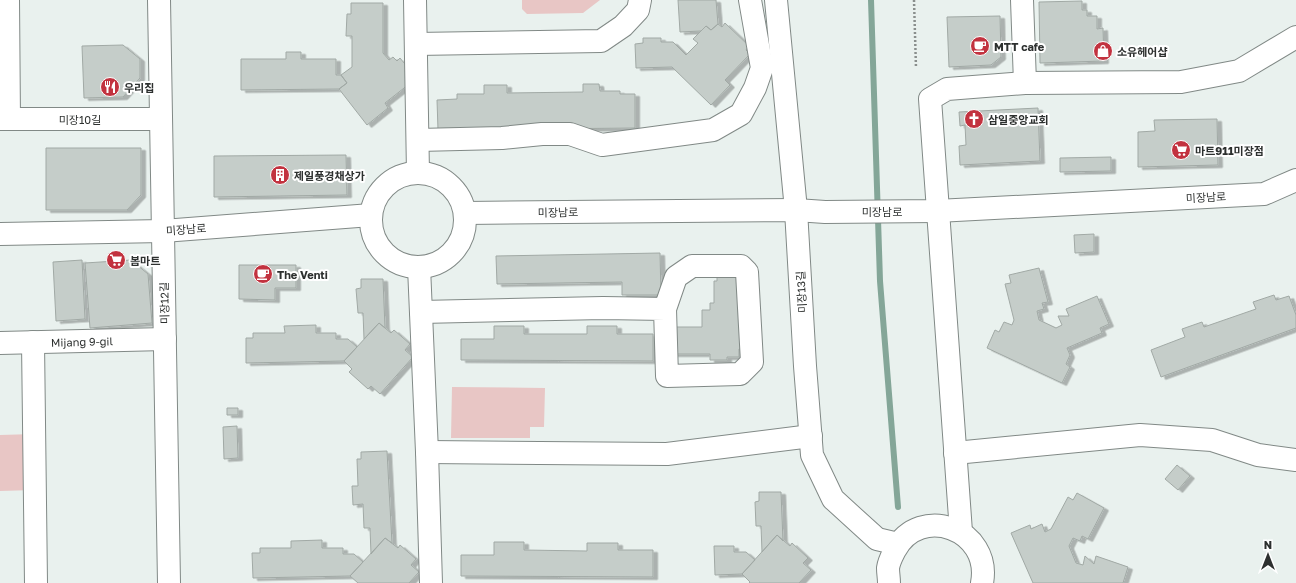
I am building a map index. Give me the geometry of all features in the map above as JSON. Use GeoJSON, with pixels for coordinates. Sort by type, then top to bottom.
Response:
{"type":"FeatureCollection","features":[{"type":"Feature","properties":{"kind":"street"},"geometry":{"type":"LineString","coordinates":[[4,119],[8,0]]}},
{"type":"Feature","properties":{"kind":"street","name":"미장12길"},"geometry":{"type":"LineString","coordinates":[[159,0],[169,583]]}},
{"type":"Feature","properties":{"kind":"street"},"geometry":{"type":"LineString","coordinates":[[416,0],[418,173]]}},
{"type":"Feature","properties":{"kind":"street"},"geometry":{"type":"LineString","coordinates":[[416,44],[601,40],[623,26],[638,10],[640,0]]}},
{"type":"Feature","properties":{"kind":"street"},"geometry":{"type":"LineString","coordinates":[[418,140],[502,138],[542,134],[570,134],[602,145],[714,130],[741,114],[755,88],[762,68],[750,0]]}},
{"type":"Feature","properties":{"kind":"street","name":"미장13길"},"geometry":{"type":"LineString","coordinates":[[776,0],[796,210],[812,455],[833,499],[877,539],[898,544]]}},
{"type":"Feature","properties":{"kind":"street"},"geometry":{"type":"LineString","coordinates":[[1022,0],[1025,83]]}},
{"type":"Feature","properties":{"kind":"street"},"geometry":{"type":"LineString","coordinates":[[960,532],[930,99],[947,89],[1025,83],[1180,82],[1240,71],[1296,37]]}},
{"type":"Feature","properties":{"kind":"street","name":"미장10길"},"geometry":{"type":"LineString","coordinates":[[4,119],[161,119]]}},
{"type":"Feature","properties":{"kind":"street"},"geometry":{"type":"LineString","coordinates":[[408,173],[427,173],[443,179],[455,190],[463,203],[465,213],[466,220],[463,236],[455,250],[436,264],[419,267],[405,265],[390,258],[378,246],[372,231],[372,206],[380,191],[393,179],[408,173]]}},
{"type":"Feature","properties":{"kind":"street","name":"미장남로"},"geometry":{"type":"LineString","coordinates":[[465,213],[796,210],[825,212],[937,211],[1264,194],[1296,180]]}},
{"type":"Feature","properties":{"kind":"street","name":"미장남로"},"geometry":{"type":"LineString","coordinates":[[0,234],[163,231],[371,215]]}},
{"type":"Feature","properties":{"kind":"street"},"geometry":{"type":"LineString","coordinates":[[692,266],[741,266],[747,272],[752,362],[740,374],[667,376],[665,309],[676,276],[692,266]]}},
{"type":"Feature","properties":{"kind":"street"},"geometry":{"type":"LineString","coordinates":[[419,267],[422,312],[431,583]]}},
{"type":"Feature","properties":{"kind":"street"},"geometry":{"type":"LineString","coordinates":[[422,312],[603,308],[665,309]]}},
{"type":"Feature","properties":{"kind":"street","name":"Mijang 9-gil"},"geometry":{"type":"LineString","coordinates":[[0,343],[165,339]]}},
{"type":"Feature","properties":{"kind":"street"},"geometry":{"type":"LineString","coordinates":[[33,342],[36,583]]}},
{"type":"Feature","properties":{"kind":"street"},"geometry":{"type":"LineString","coordinates":[[955,452],[1140,435],[1212,440],[1258,455],[1296,460]]}},
{"type":"Feature","properties":{"kind":"street"},"geometry":{"type":"LineString","coordinates":[[427,452],[667,454],[811,436]]}},
{"type":"Feature","properties":{"kind":"street"},"geometry":{"type":"LineString","coordinates":[[889,583],[888,568],[890,559],[898,544],[911,532],[926,526],[945,526],[960,532],[973,543],[981,557],[984,573],[982,583]]}},
{"type":"Feature","properties":{"kind":"path"},"geometry":{"type":"LineString","coordinates":[[914,0],[916,68]]}},
{"type":"Feature","properties":{"kind":"shaded area"},"geometry":{"type":"Polygon","coordinates":[[[522,0],[600,0],[583,13],[527,14],[522,9],[522,0]]]}},
{"type":"Feature","properties":{"kind":"shaded area"},"geometry":{"type":"Polygon","coordinates":[[[452,387],[545,388],[544,427],[530,427],[530,438],[451,438],[452,387]]]}},
{"type":"Feature","properties":{"kind":"shaded area"},"geometry":{"type":"Polygon","coordinates":[[[34,434],[34,490],[0,491],[0,435],[34,434]]]}},
{"type":"Feature","properties":{"kind":"building"},"geometry":{"type":"Polygon","coordinates":[[[678,0],[716,0],[718,24],[711,30],[706,26],[701,31],[680,32],[678,0]]]}},
{"type":"Feature","properties":{"kind":"building"},"geometry":{"type":"Polygon","coordinates":[[[1082,1],[1082,10],[1087,10],[1087,16],[1097,16],[1097,29],[1103,28],[1104,61],[1040,63],[1039,2],[1082,1]]]}},
{"type":"Feature","properties":{"kind":"building"},"geometry":{"type":"Polygon","coordinates":[[[351,3],[383,3],[383,53],[389,60],[393,57],[397,61],[400,58],[414,75],[413,81],[385,103],[388,108],[367,125],[339,89],[347,83],[341,75],[352,67],[352,36],[346,36],[347,14],[351,14],[351,3]]]}},
{"type":"Feature","properties":{"kind":"building"},"geometry":{"type":"Polygon","coordinates":[[[1000,16],[1001,57],[991,65],[949,67],[947,17],[1000,16]]]}},
{"type":"Feature","properties":{"kind":"building"},"geometry":{"type":"Polygon","coordinates":[[[725,23],[749,46],[746,50],[750,54],[725,80],[730,85],[711,105],[672,67],[636,68],[635,44],[643,43],[643,38],[661,38],[661,42],[673,42],[686,55],[698,43],[693,39],[706,26],[711,30],[718,24],[722,27],[725,23]]]}},
{"type":"Feature","properties":{"kind":"building"},"geometry":{"type":"Polygon","coordinates":[[[123,45],[140,59],[140,78],[123,97],[84,98],[82,46],[123,45]]]}},
{"type":"Feature","properties":{"kind":"building"},"geometry":{"type":"Polygon","coordinates":[[[286,52],[301,52],[301,59],[336,59],[336,75],[341,75],[347,83],[339,89],[241,90],[241,59],[286,59],[286,52]]]}},
{"type":"Feature","properties":{"kind":"building"},"geometry":{"type":"Polygon","coordinates":[[[583,84],[599,84],[600,91],[620,91],[620,94],[635,94],[635,128],[438,130],[437,100],[457,99],[457,94],[484,94],[484,85],[507,85],[507,93],[583,92],[583,84]]]}},
{"type":"Feature","properties":{"kind":"building"},"geometry":{"type":"Polygon","coordinates":[[[1038,108],[1040,161],[960,165],[959,146],[966,145],[965,125],[960,126],[959,112],[1038,108]]]}},
{"type":"Feature","properties":{"kind":"building"},"geometry":{"type":"Polygon","coordinates":[[[1217,119],[1218,165],[1138,167],[1138,132],[1155,131],[1154,120],[1217,119]]]}},
{"type":"Feature","properties":{"kind":"building"},"geometry":{"type":"Polygon","coordinates":[[[46,148],[141,148],[141,195],[127,210],[46,210],[46,148]]]}},
{"type":"Feature","properties":{"kind":"building","name":"제일풍경채상가"},"geometry":{"type":"Polygon","coordinates":[[[346,155],[347,195],[214,197],[214,156],[346,155]]]}},
{"type":"Feature","properties":{"kind":"building"},"geometry":{"type":"Polygon","coordinates":[[[1111,157],[1111,171],[1060,172],[1060,158],[1111,157]]]}},
{"type":"Feature","properties":{"kind":"building"},"geometry":{"type":"Polygon","coordinates":[[[1094,234],[1094,252],[1075,253],[1074,235],[1094,234]]]}},
{"type":"Feature","properties":{"kind":"building"},"geometry":{"type":"Polygon","coordinates":[[[660,253],[661,295],[622,295],[622,282],[497,284],[496,256],[660,253]]]}},
{"type":"Feature","properties":{"kind":"building"},"geometry":{"type":"Polygon","coordinates":[[[82,260],[85,319],[56,321],[53,262],[82,260]]]}},
{"type":"Feature","properties":{"kind":"building"},"geometry":{"type":"Polygon","coordinates":[[[131,260],[148,274],[152,323],[90,328],[85,263],[131,260]]]}},
{"type":"Feature","properties":{"kind":"building"},"geometry":{"type":"Polygon","coordinates":[[[239,265],[296,265],[296,288],[275,288],[275,300],[239,299],[239,265]]]}},
{"type":"Feature","properties":{"kind":"building"},"geometry":{"type":"Polygon","coordinates":[[[1039,268],[1048,302],[1042,303],[1044,309],[1037,311],[1039,320],[1056,328],[1062,325],[1058,316],[1069,316],[1066,309],[1097,296],[1109,324],[1100,328],[1102,333],[1067,348],[1070,355],[1066,364],[1070,367],[1062,383],[987,348],[995,330],[999,332],[1004,322],[1012,325],[1014,320],[1005,284],[1011,283],[1009,275],[1039,268]]]}},
{"type":"Feature","properties":{"kind":"building"},"geometry":{"type":"Polygon","coordinates":[[[717,275],[742,275],[743,349],[739,349],[739,357],[727,357],[727,360],[710,360],[710,354],[671,354],[675,327],[702,327],[702,310],[710,310],[710,303],[714,303],[714,281],[717,281],[717,275]]]}},
{"type":"Feature","properties":{"kind":"building"},"geometry":{"type":"Polygon","coordinates":[[[361,279],[383,279],[385,328],[379,323],[364,339],[363,313],[358,313],[356,289],[361,288],[361,279]]]}},
{"type":"Feature","properties":{"kind":"building"},"geometry":{"type":"Polygon","coordinates":[[[1274,295],[1276,300],[1289,296],[1296,315],[1296,328],[1161,377],[1151,350],[1185,337],[1182,329],[1202,322],[1204,327],[1256,309],[1253,302],[1274,295]]]}},
{"type":"Feature","properties":{"kind":"building"},"geometry":{"type":"Polygon","coordinates":[[[379,323],[391,333],[394,330],[410,344],[405,350],[413,357],[380,394],[371,386],[368,389],[349,372],[352,369],[344,361],[379,323]]]}},
{"type":"Feature","properties":{"kind":"building"},"geometry":{"type":"Polygon","coordinates":[[[316,325],[316,333],[336,333],[336,339],[348,339],[357,347],[344,361],[246,363],[246,338],[253,338],[253,333],[285,333],[284,326],[316,325]]]}},
{"type":"Feature","properties":{"kind":"building"},"geometry":{"type":"Polygon","coordinates":[[[494,326],[524,326],[524,334],[587,334],[587,326],[617,326],[617,334],[653,334],[653,361],[461,360],[461,339],[494,339],[494,326]]]}},
{"type":"Feature","properties":{"kind":"building"},"geometry":{"type":"Polygon","coordinates":[[[227,408],[238,408],[238,415],[227,415],[227,408]]]}},
{"type":"Feature","properties":{"kind":"building"},"geometry":{"type":"Polygon","coordinates":[[[237,426],[238,458],[224,459],[223,427],[237,426]]]}},
{"type":"Feature","properties":{"kind":"building"},"geometry":{"type":"Polygon","coordinates":[[[387,451],[392,543],[385,538],[371,554],[370,528],[364,528],[363,504],[353,505],[352,486],[358,486],[357,459],[361,459],[361,452],[387,451]]]}},
{"type":"Feature","properties":{"kind":"building"},"geometry":{"type":"Polygon","coordinates":[[[1177,465],[1190,476],[1178,490],[1165,479],[1177,465]]]}},
{"type":"Feature","properties":{"kind":"building"},"geometry":{"type":"Polygon","coordinates":[[[759,492],[781,492],[783,541],[777,535],[762,552],[761,526],[756,526],[755,502],[759,501],[759,492]]]}},
{"type":"Feature","properties":{"kind":"building"},"geometry":{"type":"Polygon","coordinates":[[[1077,493],[1104,508],[1088,539],[1082,536],[1080,541],[1073,538],[1069,546],[1076,563],[1083,565],[1085,556],[1094,564],[1096,556],[1128,567],[1123,583],[1033,583],[1011,533],[1030,525],[1031,529],[1042,524],[1045,532],[1051,529],[1068,497],[1073,500],[1077,493]]]}},
{"type":"Feature","properties":{"kind":"building"},"geometry":{"type":"Polygon","coordinates":[[[777,535],[790,546],[792,543],[808,558],[803,563],[811,570],[799,583],[749,583],[750,582],[742,574],[777,535]]]}},
{"type":"Feature","properties":{"kind":"building"},"geometry":{"type":"Polygon","coordinates":[[[385,538],[398,548],[400,545],[416,559],[411,565],[419,572],[409,583],[358,583],[350,576],[385,538]]]}},
{"type":"Feature","properties":{"kind":"building"},"geometry":{"type":"Polygon","coordinates":[[[322,540],[322,548],[343,548],[343,554],[354,554],[363,562],[350,576],[253,578],[252,553],[260,553],[260,548],[291,548],[291,541],[322,540]]]}},
{"type":"Feature","properties":{"kind":"building"},"geometry":{"type":"Polygon","coordinates":[[[494,542],[524,542],[524,550],[587,551],[587,543],[618,543],[618,550],[653,550],[653,577],[461,576],[461,555],[494,555],[494,542]]]}},
{"type":"Feature","properties":{"kind":"building"},"geometry":{"type":"Polygon","coordinates":[[[714,546],[734,546],[734,552],[746,552],[755,560],[742,574],[715,575],[714,546]]]}},
{"type":"Feature","properties":{"kind":"waterway"},"geometry":{"type":"LineString","coordinates":[[871,0],[880,281],[898,507]]}},
{"type":"Feature","properties":{"kind":"place","name":"MTT cafe"},"geometry":{"type":"Point","coordinates":[980,46]}},
{"type":"Feature","properties":{"kind":"place","name":"소유헤어샵"},"geometry":{"type":"Point","coordinates":[1103,51]}},
{"type":"Feature","properties":{"kind":"place","name":"우리집"},"geometry":{"type":"Point","coordinates":[110,87]}},
{"type":"Feature","properties":{"kind":"place","name":"삼일중앙교회"},"geometry":{"type":"Point","coordinates":[974,119]}},
{"type":"Feature","properties":{"kind":"place","name":"마트911미장점"},"geometry":{"type":"Point","coordinates":[1181,150]}},
{"type":"Feature","properties":{"kind":"place","name":"제일풍경채상가"},"geometry":{"type":"Point","coordinates":[280,175]}},
{"type":"Feature","properties":{"kind":"place","name":"봄마트"},"geometry":{"type":"Point","coordinates":[116,260]}},
{"type":"Feature","properties":{"kind":"place","name":"The Venti"},"geometry":{"type":"Point","coordinates":[263,274]}}]}
